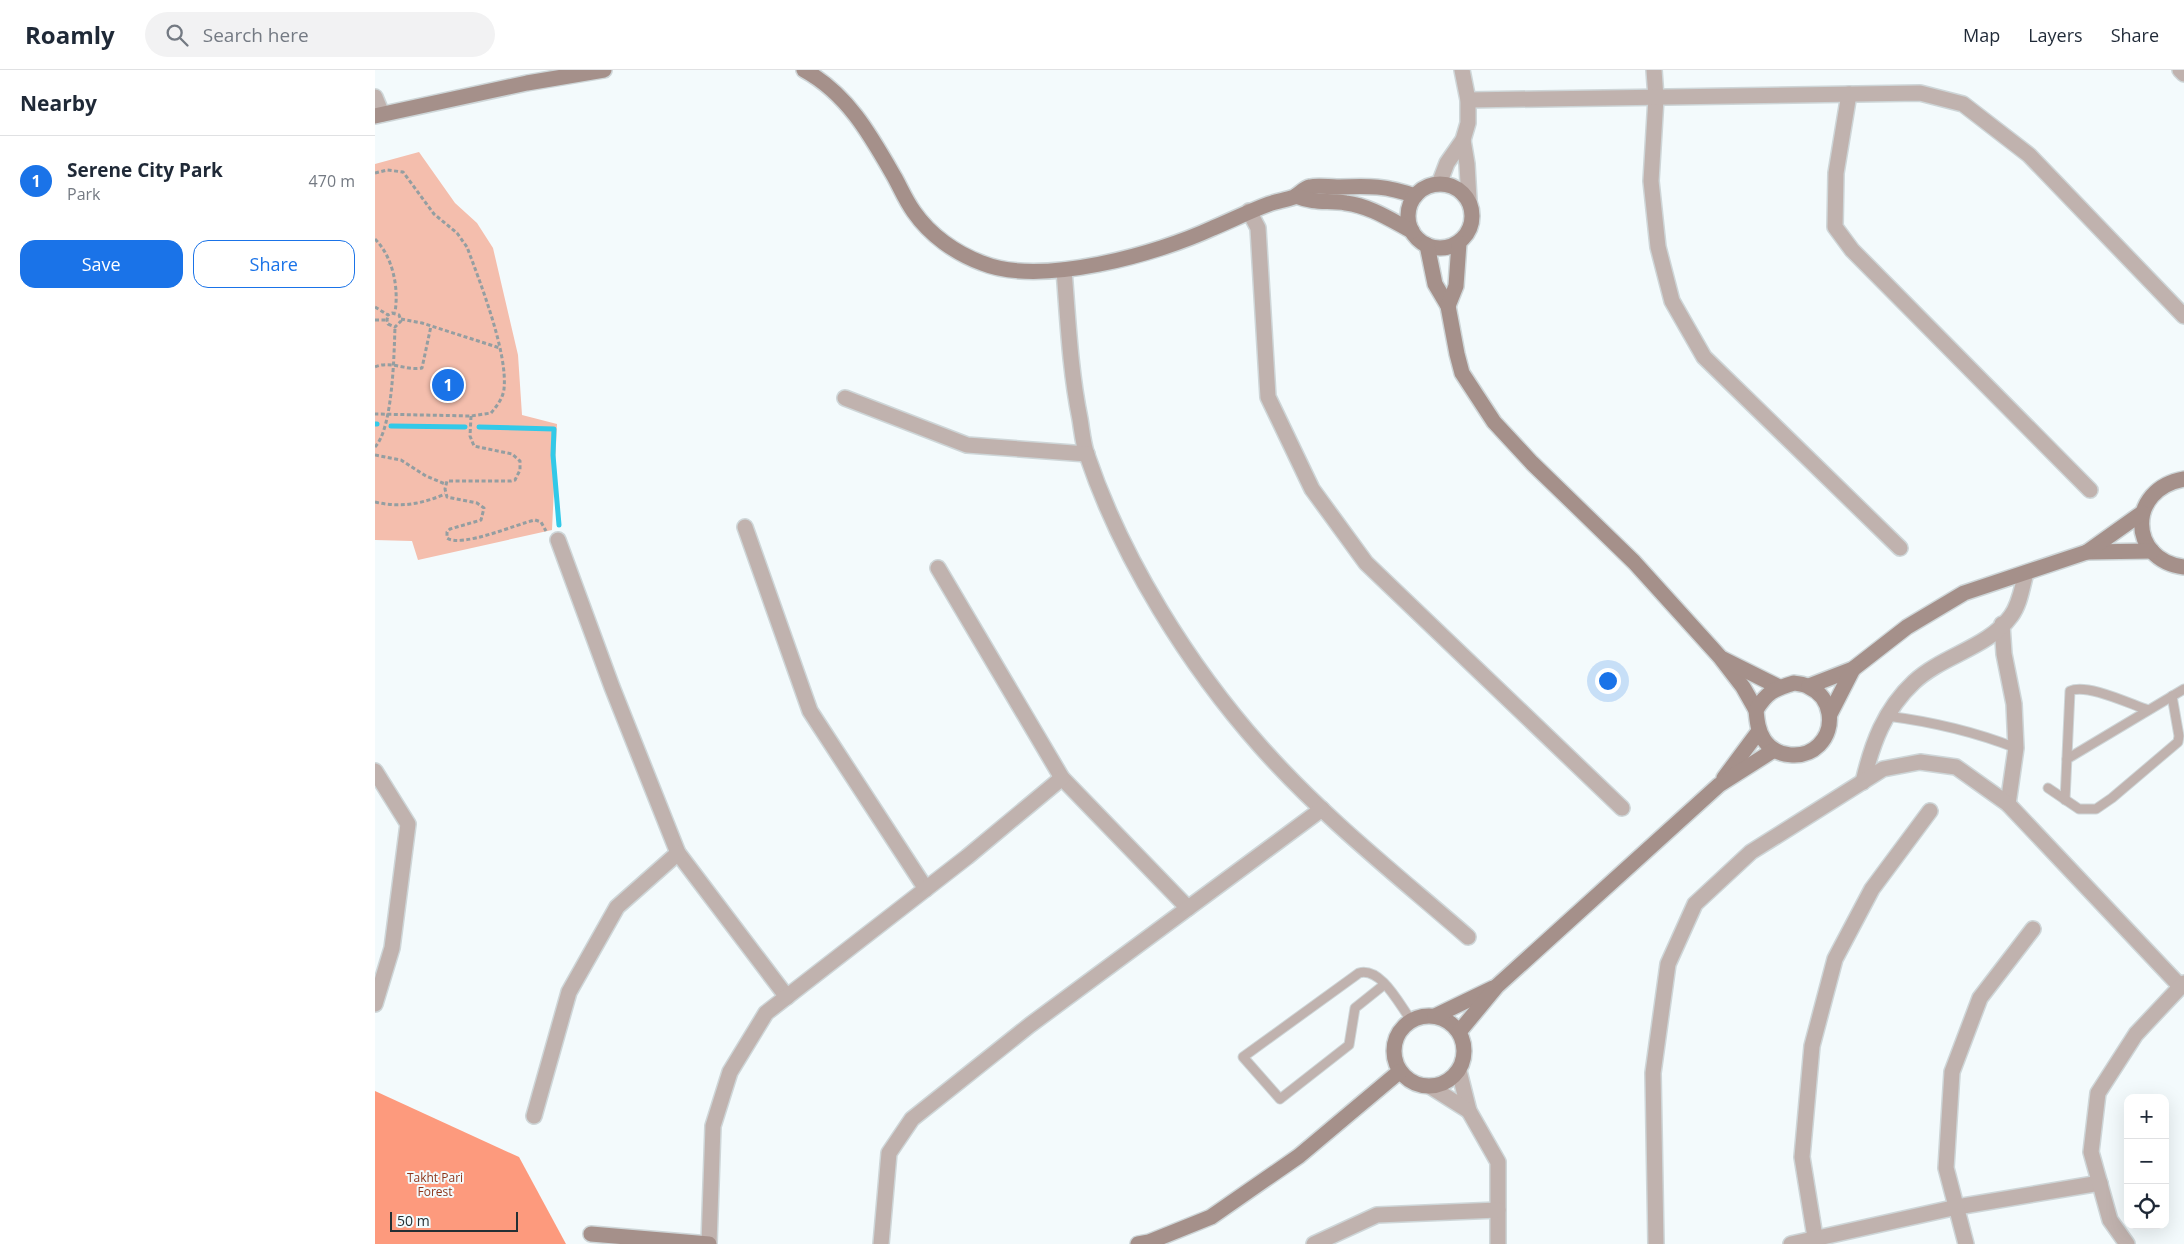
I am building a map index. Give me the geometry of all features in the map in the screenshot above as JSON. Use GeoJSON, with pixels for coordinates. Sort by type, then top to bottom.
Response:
{"type":"FeatureCollection","features":[{"type":"Feature","properties":{"kind":"street"},"geometry":{"type":"LineString","coordinates":[[375,97],[379,115],[527,83],[604,70]]}},
{"type":"Feature","properties":{"kind":"street"},"geometry":{"type":"LineString","coordinates":[[804,70],[820,78],[842,98],[870,133],[914,212],[941,241],[970,258],[1007,271],[1064,270],[1164,248],[1213,229],[1249,211],[1296,196],[1308,187],[1377,186],[1394,188],[1415,196]]}},
{"type":"Feature","properties":{"kind":"street"},"geometry":{"type":"LineString","coordinates":[[1439,184],[1447,162],[1463,140],[1468,123],[1468,100],[1462,70]]}},
{"type":"Feature","properties":{"kind":"street"},"geometry":{"type":"LineString","coordinates":[[1654,70],[1657,98],[1651,181],[1658,247],[1672,301],[1704,357],[1900,548]]}},
{"type":"Feature","properties":{"kind":"street"},"geometry":{"type":"LineString","coordinates":[[2180,70],[2184,74]]}},
{"type":"Feature","properties":{"kind":"street"},"geometry":{"type":"LineString","coordinates":[[1468,100],[1920,93],[1963,104],[2029,155],[2184,316]]}},
{"type":"Feature","properties":{"kind":"street"},"geometry":{"type":"LineString","coordinates":[[1849,94],[1836,173],[1835,227],[1852,250],[2090,490]]}},
{"type":"Feature","properties":{"kind":"street"},"geometry":{"type":"LineString","coordinates":[[1296,196],[1312,202],[1348,203],[1366,208],[1412,231],[1427,245],[1443,248],[1459,243],[1467,234],[1472,223],[1473,211],[1469,200],[1467,164],[1463,140]]}},
{"type":"Feature","properties":{"kind":"street"},"geometry":{"type":"LineString","coordinates":[[1412,231],[1408,219],[1409,207],[1415,196],[1425,187],[1439,184],[1456,188],[1469,200]]}},
{"type":"Feature","properties":{"kind":"street"},"geometry":{"type":"LineString","coordinates":[[1249,211],[1258,228],[1268,397],[1311,489],[1367,563],[1622,808]]}},
{"type":"Feature","properties":{"kind":"street"},"geometry":{"type":"LineString","coordinates":[[1448,306],[1456,286],[1459,243]]}},
{"type":"Feature","properties":{"kind":"street"},"geometry":{"type":"LineString","coordinates":[[1427,245],[1435,284],[1448,306],[1462,373],[1494,422],[1532,463],[1634,562],[1720,657],[1743,687],[1756,710],[1759,731],[1774,750],[1785,754],[1797,755],[1808,752],[1818,746],[1826,737],[1830,726],[1830,714],[1826,702],[1819,693],[1809,686],[1794,683],[1779,687],[1767,694],[1756,710]]}},
{"type":"Feature","properties":{"kind":"street"},"geometry":{"type":"LineString","coordinates":[[1064,270],[1069,355],[1087,454],[1119,533],[1160,609],[1207,681],[1261,747],[1322,808],[1468,937]]}},
{"type":"Feature","properties":{"kind":"street"},"geometry":{"type":"LineString","coordinates":[[845,398],[967,445],[1087,454]]}},
{"type":"Feature","properties":{"kind":"street"},"geometry":{"type":"LineString","coordinates":[[2184,479],[2170,481],[2157,489],[2148,500],[2142,513],[2141,527],[2145,540],[2160,559],[2171,565],[2184,567]]}},
{"type":"Feature","properties":{"kind":"street"},"geometry":{"type":"LineString","coordinates":[[1809,686],[1853,669],[1907,627],[1964,593],[2087,552],[2142,513]]}},
{"type":"Feature","properties":{"kind":"street"},"geometry":{"type":"LineString","coordinates":[[745,527],[809,711],[926,889]]}},
{"type":"Feature","properties":{"kind":"street"},"geometry":{"type":"LineString","coordinates":[[557,540],[612,687],[678,853],[787,997]]}},
{"type":"Feature","properties":{"kind":"street"},"geometry":{"type":"LineString","coordinates":[[2087,552],[2152,551]]}},
{"type":"Feature","properties":{"kind":"street"},"geometry":{"type":"LineString","coordinates":[[938,568],[1062,778],[1188,908]]}},
{"type":"Feature","properties":{"kind":"street"},"geometry":{"type":"LineString","coordinates":[[1863,782],[1872,744],[1887,716],[1913,682],[1938,664],[1988,638],[2011,616],[2017,604],[2026,573]]}},
{"type":"Feature","properties":{"kind":"street"},"geometry":{"type":"LineString","coordinates":[[2002,624],[2004,654],[2014,704],[2017,748],[2008,804]]}},
{"type":"Feature","properties":{"kind":"street"},"geometry":{"type":"LineString","coordinates":[[1720,657],[1779,687]]}},
{"type":"Feature","properties":{"kind":"street"},"geometry":{"type":"LineString","coordinates":[[1830,714],[1853,669]]}},
{"type":"Feature","properties":{"kind":"street"},"geometry":{"type":"LineString","coordinates":[[1719,785],[1759,731]]}},
{"type":"Feature","properties":{"kind":"street"},"geometry":{"type":"LineString","coordinates":[[1459,1032],[1497,986],[1719,785],[1774,750]]}},
{"type":"Feature","properties":{"kind":"street"},"geometry":{"type":"LineString","coordinates":[[1656,1244],[1653,1073],[1668,964],[1695,904],[1751,852],[1883,769],[1920,762],[1956,767],[2008,804],[2183,985],[2137,1034],[2098,1093],[2091,1152],[2110,1220],[2127,1244]]}},
{"type":"Feature","properties":{"kind":"street"},"geometry":{"type":"LineString","coordinates":[[375,771],[409,824],[392,948],[375,1004]]}},
{"type":"Feature","properties":{"kind":"street"},"geometry":{"type":"LineString","coordinates":[[591,1234],[709,1244],[713,1126],[730,1072],[766,1013],[926,889],[1062,778]]}},
{"type":"Feature","properties":{"kind":"street"},"geometry":{"type":"LineString","coordinates":[[881,1244],[889,1153],[912,1119],[1030,1025],[1322,808]]}},
{"type":"Feature","properties":{"kind":"street"},"geometry":{"type":"LineString","coordinates":[[1824,1239],[1802,1157],[1812,1046],[1835,959],[1872,889],[1930,811]]}},
{"type":"Feature","properties":{"kind":"street"},"geometry":{"type":"LineString","coordinates":[[534,1116],[569,992],[617,907],[678,853]]}},
{"type":"Feature","properties":{"kind":"street"},"geometry":{"type":"LineString","coordinates":[[1966,1244],[1946,1168],[1953,1072],[1980,998],[2033,930]]}},
{"type":"Feature","properties":{"kind":"street"},"geometry":{"type":"LineString","coordinates":[[1435,1016],[1497,986]]}},
{"type":"Feature","properties":{"kind":"street"},"geometry":{"type":"LineString","coordinates":[[1422,1016],[1435,1016],[1445,1019],[1459,1032],[1464,1046],[1464,1058],[1459,1071],[1443,1084],[1431,1087],[1419,1086],[1408,1081],[1399,1072],[1394,1055],[1395,1038],[1411,1020],[1422,1016]]}},
{"type":"Feature","properties":{"kind":"street"},"geometry":{"type":"LineString","coordinates":[[1459,1071],[1469,1112],[1498,1162],[1498,1244]]}},
{"type":"Feature","properties":{"kind":"street"},"geometry":{"type":"LineString","coordinates":[[1139,1244],[1149,1242],[1211,1217],[1299,1156],[1399,1072]]}},
{"type":"Feature","properties":{"kind":"street"},"geometry":{"type":"LineString","coordinates":[[1431,1087],[1469,1112]]}},
{"type":"Feature","properties":{"kind":"street"},"geometry":{"type":"LineString","coordinates":[[1795,1243],[1824,1239],[1957,1207],[2099,1183]]}},
{"type":"Feature","properties":{"kind":"street"},"geometry":{"type":"LineString","coordinates":[[1314,1244],[1377,1215],[1498,1210]]}},
{"type":"Feature","properties":{"kind":"lane"},"geometry":{"type":"LineString","coordinates":[[2065,800],[2070,691],[2081,689],[2099,693],[2148,710]]}},
{"type":"Feature","properties":{"kind":"lane"},"geometry":{"type":"LineString","coordinates":[[2067,759],[2184,689]]}},
{"type":"Feature","properties":{"kind":"lane"},"geometry":{"type":"LineString","coordinates":[[2048,788],[2079,809],[2096,809],[2112,798],[2178,742],[2179,736],[2172,696]]}},
{"type":"Feature","properties":{"kind":"lane"},"geometry":{"type":"LineString","coordinates":[[1887,716],[1939,723],[1979,734],[2017,748]]}},
{"type":"Feature","properties":{"kind":"lane"},"geometry":{"type":"LineString","coordinates":[[1385,984],[1355,1008],[1349,1045],[1280,1099],[1243,1057],[1359,973],[1371,972],[1380,977],[1411,1020]]}},
{"type":"Feature","properties":{"kind":"path"},"geometry":{"type":"LineString","coordinates":[[375,173],[387,170],[403,172],[433,214],[462,240],[471,256],[500,348],[504,383],[504,390],[499,402],[491,412],[471,416],[375,414]]}},
{"type":"Feature","properties":{"kind":"path"},"geometry":{"type":"LineString","coordinates":[[375,239],[387,255],[391,265],[395,287],[395,312],[401,319],[431,326],[500,348]]}},
{"type":"Feature","properties":{"kind":"path"},"geometry":{"type":"LineString","coordinates":[[375,307],[388,315]]}},
{"type":"Feature","properties":{"kind":"path"},"geometry":{"type":"LineString","coordinates":[[388,315],[395,312]]}},
{"type":"Feature","properties":{"kind":"path"},"geometry":{"type":"LineString","coordinates":[[388,315],[388,324],[395,327]]}},
{"type":"Feature","properties":{"kind":"path"},"geometry":{"type":"LineString","coordinates":[[375,447],[381,440],[387,415],[395,327],[399,325],[401,319]]}},
{"type":"Feature","properties":{"kind":"path"},"geometry":{"type":"LineString","coordinates":[[375,320],[387,320]]}},
{"type":"Feature","properties":{"kind":"path"},"geometry":{"type":"LineString","coordinates":[[375,367],[384,364],[416,369],[422,368],[431,326]]}},
{"type":"Feature","properties":{"kind":"path"},"geometry":{"type":"LineString","coordinates":[[445,494],[447,481],[511,482],[518,476],[520,461],[517,456],[474,446],[470,436],[471,416]]}},
{"type":"Feature","properties":{"kind":"path"},"geometry":{"type":"LineString","coordinates":[[375,455],[401,460],[426,476],[443,482],[445,485]]}},
{"type":"Feature","properties":{"kind":"path"},"geometry":{"type":"LineString","coordinates":[[375,502],[403,506],[445,494]]}},
{"type":"Feature","properties":{"kind":"path"},"geometry":{"type":"LineString","coordinates":[[445,494],[451,499],[477,503],[484,508],[481,520],[450,529],[447,536],[455,542],[498,532],[535,520],[541,522],[547,533],[557,540]]}},
{"type":"Feature","properties":{"kind":"shaded area"},"geometry":{"type":"Polygon","coordinates":[[[419,152],[455,203],[477,223],[493,248],[518,355],[522,415],[557,424],[552,530],[418,560],[412,541],[375,540],[375,164],[419,152]]]}},
{"type":"Feature","properties":{"kind":"green space","name":"Takht Pari Forest"},"geometry":{"type":"Polygon","coordinates":[[[375,1091],[519,1157],[566,1244],[375,1244],[375,1091]]]}},
{"type":"Feature","properties":{"kind":"waterway"},"geometry":{"type":"LineString","coordinates":[[391,426],[465,427]]}},
{"type":"Feature","properties":{"kind":"waterway"},"geometry":{"type":"LineString","coordinates":[[479,427],[554,429],[553,455],[559,525]]}},
{"type":"Feature","properties":{"kind":"place","name":"Serene City Park"},"geometry":{"type":"Point","coordinates":[448,385]}}]}
